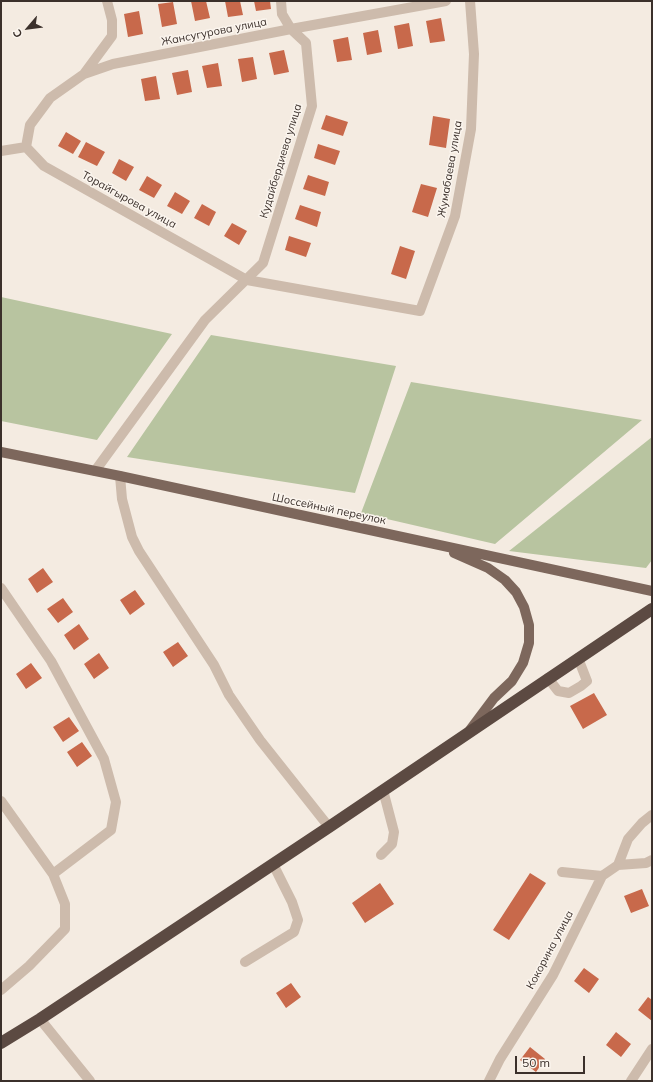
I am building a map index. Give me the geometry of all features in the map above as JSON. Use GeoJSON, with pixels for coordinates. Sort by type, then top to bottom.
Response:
{"type":"FeatureCollection","features":[{"type":"Feature","properties":{"kind":"highway"},"geometry":{"type":"LineString","coordinates":[[1,1043],[40,1019],[329,827],[652,609]]}},
{"type":"Feature","properties":{"kind":"main road","name":"Шоссейный переулок"},"geometry":{"type":"LineString","coordinates":[[1,452],[120,476],[652,591]]}},
{"type":"Feature","properties":{"kind":"main road"},"geometry":{"type":"LineString","coordinates":[[436,545],[488,568],[505,580],[516,592],[524,607],[528,625],[529,643],[523,663],[512,681],[494,698],[470,731]]}},
{"type":"Feature","properties":{"kind":"street"},"geometry":{"type":"LineString","coordinates":[[84,74],[112,36],[112,20],[107,1]]}},
{"type":"Feature","properties":{"kind":"street","name":"Кудайбердиева улица"},"geometry":{"type":"LineString","coordinates":[[94,471],[205,320],[263,263],[312,106],[306,43],[291,28],[282,14],[281,1]]}},
{"type":"Feature","properties":{"kind":"street","name":"Жансугурова улица"},"geometry":{"type":"LineString","coordinates":[[26,147],[30,125],[50,98],[84,74],[113,64],[291,28],[446,1]]}},
{"type":"Feature","properties":{"kind":"street","name":"Жумабаева улица"},"geometry":{"type":"LineString","coordinates":[[420,311],[456,216],[471,129],[474,54],[470,1]]}},
{"type":"Feature","properties":{"kind":"street"},"geometry":{"type":"LineString","coordinates":[[1,151],[26,147]]}},
{"type":"Feature","properties":{"kind":"street","name":"Торайгырова улица"},"geometry":{"type":"LineString","coordinates":[[26,147],[44,166],[247,280],[420,311]]}},
{"type":"Feature","properties":{"kind":"street"},"geometry":{"type":"LineString","coordinates":[[120,476],[122,500],[132,537],[139,551],[214,665],[229,695],[260,740],[329,827]]}},
{"type":"Feature","properties":{"kind":"street"},"geometry":{"type":"LineString","coordinates":[[1,588],[51,660],[104,759],[116,802],[111,830],[53,874]]}},
{"type":"Feature","properties":{"kind":"street"},"geometry":{"type":"LineString","coordinates":[[548,678],[558,691],[569,693],[581,686],[587,681],[578,658]]}},
{"type":"Feature","properties":{"kind":"street"},"geometry":{"type":"LineString","coordinates":[[381,855],[392,844],[394,832],[383,790]]}},
{"type":"Feature","properties":{"kind":"street"},"geometry":{"type":"LineString","coordinates":[[1,801],[53,874],[65,904],[65,929],[29,966],[1,990]]}},
{"type":"Feature","properties":{"kind":"street"},"geometry":{"type":"LineString","coordinates":[[652,815],[642,823],[628,839],[618,865],[646,863],[652,860]]}},
{"type":"Feature","properties":{"kind":"street"},"geometry":{"type":"LineString","coordinates":[[245,962],[294,932],[298,920],[292,902],[273,864]]}},
{"type":"Feature","properties":{"kind":"street","name":"Кокорина улица"},"geometry":{"type":"LineString","coordinates":[[488,1081],[500,1059],[553,976],[602,876],[618,865]]}},
{"type":"Feature","properties":{"kind":"street"},"geometry":{"type":"LineString","coordinates":[[562,872],[602,876]]}},
{"type":"Feature","properties":{"kind":"street"},"geometry":{"type":"LineString","coordinates":[[40,1019],[90,1081]]}},
{"type":"Feature","properties":{"kind":"street"},"geometry":{"type":"LineString","coordinates":[[631,1081],[652,1049]]}},
{"type":"Feature","properties":{"kind":"green space"},"geometry":{"type":"Polygon","coordinates":[[[1,297],[172,334],[97,440],[1,421],[1,297]]]}},
{"type":"Feature","properties":{"kind":"green space"},"geometry":{"type":"Polygon","coordinates":[[[211,335],[396,366],[355,493],[127,457],[211,335]]]}},
{"type":"Feature","properties":{"kind":"green space"},"geometry":{"type":"Polygon","coordinates":[[[411,382],[642,420],[495,544],[361,513],[411,382]]]}},
{"type":"Feature","properties":{"kind":"green space"},"geometry":{"type":"Polygon","coordinates":[[[652,437],[652,560],[646,568],[509,551],[652,437]]]}},
{"type":"Feature","properties":{"kind":"building"},"geometry":{"type":"Polygon","coordinates":[[[191,1],[206,1],[210,18],[195,21],[191,1]]]}},
{"type":"Feature","properties":{"kind":"building"},"geometry":{"type":"Polygon","coordinates":[[[225,1],[240,1],[243,15],[228,17],[225,1]]]}},
{"type":"Feature","properties":{"kind":"building"},"geometry":{"type":"Polygon","coordinates":[[[254,1],[270,1],[271,9],[256,11],[254,1]]]}},
{"type":"Feature","properties":{"kind":"building"},"geometry":{"type":"Polygon","coordinates":[[[173,2],[177,24],[162,27],[158,4],[173,2]]]}},
{"type":"Feature","properties":{"kind":"building"},"geometry":{"type":"Polygon","coordinates":[[[139,11],[143,34],[128,37],[124,14],[139,11]]]}},
{"type":"Feature","properties":{"kind":"building"},"geometry":{"type":"Polygon","coordinates":[[[441,18],[445,41],[430,43],[426,21],[441,18]]]}},
{"type":"Feature","properties":{"kind":"building"},"geometry":{"type":"Polygon","coordinates":[[[409,23],[413,46],[398,49],[394,26],[409,23]]]}},
{"type":"Feature","properties":{"kind":"building"},"geometry":{"type":"Polygon","coordinates":[[[378,30],[382,52],[367,55],[363,33],[378,30]]]}},
{"type":"Feature","properties":{"kind":"building"},"geometry":{"type":"Polygon","coordinates":[[[348,37],[352,60],[337,62],[333,40],[348,37]]]}},
{"type":"Feature","properties":{"kind":"building"},"geometry":{"type":"Polygon","coordinates":[[[284,50],[289,72],[274,75],[269,53],[284,50]]]}},
{"type":"Feature","properties":{"kind":"building"},"geometry":{"type":"Polygon","coordinates":[[[253,57],[257,79],[242,82],[238,59],[253,57]]]}},
{"type":"Feature","properties":{"kind":"building"},"geometry":{"type":"Polygon","coordinates":[[[218,63],[222,86],[207,88],[202,66],[218,63]]]}},
{"type":"Feature","properties":{"kind":"building"},"geometry":{"type":"Polygon","coordinates":[[[188,70],[192,92],[177,95],[172,73],[188,70]]]}},
{"type":"Feature","properties":{"kind":"building"},"geometry":{"type":"Polygon","coordinates":[[[156,76],[160,99],[145,101],[141,79],[156,76]]]}},
{"type":"Feature","properties":{"kind":"building"},"geometry":{"type":"Polygon","coordinates":[[[326,115],[348,122],[343,136],[321,129],[326,115]]]}},
{"type":"Feature","properties":{"kind":"building"},"geometry":{"type":"Polygon","coordinates":[[[433,116],[450,119],[446,148],[429,145],[433,116]]]}},
{"type":"Feature","properties":{"kind":"building"},"geometry":{"type":"Polygon","coordinates":[[[66,132],[81,141],[73,154],[58,146],[66,132]]]}},
{"type":"Feature","properties":{"kind":"building"},"geometry":{"type":"Polygon","coordinates":[[[86,142],[105,152],[97,166],[78,157],[86,142]]]}},
{"type":"Feature","properties":{"kind":"building"},"geometry":{"type":"Polygon","coordinates":[[[318,144],[340,151],[335,165],[314,158],[318,144]]]}},
{"type":"Feature","properties":{"kind":"building"},"geometry":{"type":"Polygon","coordinates":[[[119,159],[134,167],[126,181],[112,173],[119,159]]]}},
{"type":"Feature","properties":{"kind":"building"},"geometry":{"type":"Polygon","coordinates":[[[308,175],[329,182],[325,196],[303,189],[308,175]]]}},
{"type":"Feature","properties":{"kind":"building"},"geometry":{"type":"Polygon","coordinates":[[[147,176],[162,185],[154,198],[139,190],[147,176]]]}},
{"type":"Feature","properties":{"kind":"building"},"geometry":{"type":"Polygon","coordinates":[[[421,184],[437,188],[428,217],[412,212],[421,184]]]}},
{"type":"Feature","properties":{"kind":"building"},"geometry":{"type":"Polygon","coordinates":[[[175,192],[190,201],[182,214],[167,206],[175,192]]]}},
{"type":"Feature","properties":{"kind":"building"},"geometry":{"type":"Polygon","coordinates":[[[202,204],[216,212],[209,226],[194,218],[202,204]]]}},
{"type":"Feature","properties":{"kind":"building"},"geometry":{"type":"Polygon","coordinates":[[[300,205],[321,212],[317,227],[295,219],[300,205]]]}},
{"type":"Feature","properties":{"kind":"building"},"geometry":{"type":"Polygon","coordinates":[[[232,223],[247,231],[239,245],[224,236],[232,223]]]}},
{"type":"Feature","properties":{"kind":"building"},"geometry":{"type":"Polygon","coordinates":[[[289,236],[311,243],[306,257],[285,250],[289,236]]]}},
{"type":"Feature","properties":{"kind":"building"},"geometry":{"type":"Polygon","coordinates":[[[400,246],[415,251],[406,279],[391,274],[400,246]]]}},
{"type":"Feature","properties":{"kind":"building"},"geometry":{"type":"Polygon","coordinates":[[[43,568],[53,582],[37,593],[28,579],[43,568]]]}},
{"type":"Feature","properties":{"kind":"building"},"geometry":{"type":"Polygon","coordinates":[[[135,590],[145,604],[130,615],[120,600],[135,590]]]}},
{"type":"Feature","properties":{"kind":"building"},"geometry":{"type":"Polygon","coordinates":[[[63,598],[73,612],[58,623],[47,609],[63,598]]]}},
{"type":"Feature","properties":{"kind":"building"},"geometry":{"type":"Polygon","coordinates":[[[79,624],[89,639],[74,650],[64,635],[79,624]]]}},
{"type":"Feature","properties":{"kind":"building"},"geometry":{"type":"Polygon","coordinates":[[[178,642],[188,656],[173,667],[163,652],[178,642]]]}},
{"type":"Feature","properties":{"kind":"building"},"geometry":{"type":"Polygon","coordinates":[[[99,653],[109,668],[94,679],[84,664],[99,653]]]}},
{"type":"Feature","properties":{"kind":"building"},"geometry":{"type":"Polygon","coordinates":[[[31,663],[42,678],[26,689],[16,674],[31,663]]]}},
{"type":"Feature","properties":{"kind":"building"},"geometry":{"type":"Polygon","coordinates":[[[594,693],[607,715],[583,729],[570,706],[594,693]]]}},
{"type":"Feature","properties":{"kind":"building"},"geometry":{"type":"Polygon","coordinates":[[[69,717],[79,731],[63,742],[53,727],[69,717]]]}},
{"type":"Feature","properties":{"kind":"building"},"geometry":{"type":"Polygon","coordinates":[[[82,742],[92,756],[77,767],[67,752],[82,742]]]}},
{"type":"Feature","properties":{"kind":"building"},"geometry":{"type":"Polygon","coordinates":[[[530,873],[546,883],[509,940],[493,930],[530,873]]]}},
{"type":"Feature","properties":{"kind":"building"},"geometry":{"type":"Polygon","coordinates":[[[380,883],[394,904],[365,923],[352,903],[380,883]]]}},
{"type":"Feature","properties":{"kind":"building"},"geometry":{"type":"Polygon","coordinates":[[[642,889],[649,906],[631,913],[624,896],[642,889]]]}},
{"type":"Feature","properties":{"kind":"building"},"geometry":{"type":"Polygon","coordinates":[[[584,968],[599,979],[589,993],[574,981],[584,968]]]}},
{"type":"Feature","properties":{"kind":"building"},"geometry":{"type":"Polygon","coordinates":[[[291,983],[301,997],[286,1008],[276,993],[291,983]]]}},
{"type":"Feature","properties":{"kind":"building"},"geometry":{"type":"Polygon","coordinates":[[[648,997],[652,1000],[652,1021],[638,1010],[648,997]]]}},
{"type":"Feature","properties":{"kind":"building"},"geometry":{"type":"Polygon","coordinates":[[[616,1032],[631,1044],[621,1057],[606,1045],[616,1032]]]}},
{"type":"Feature","properties":{"kind":"building"},"geometry":{"type":"Polygon","coordinates":[[[530,1047],[545,1059],[536,1072],[520,1060],[530,1047]]]}}]}
